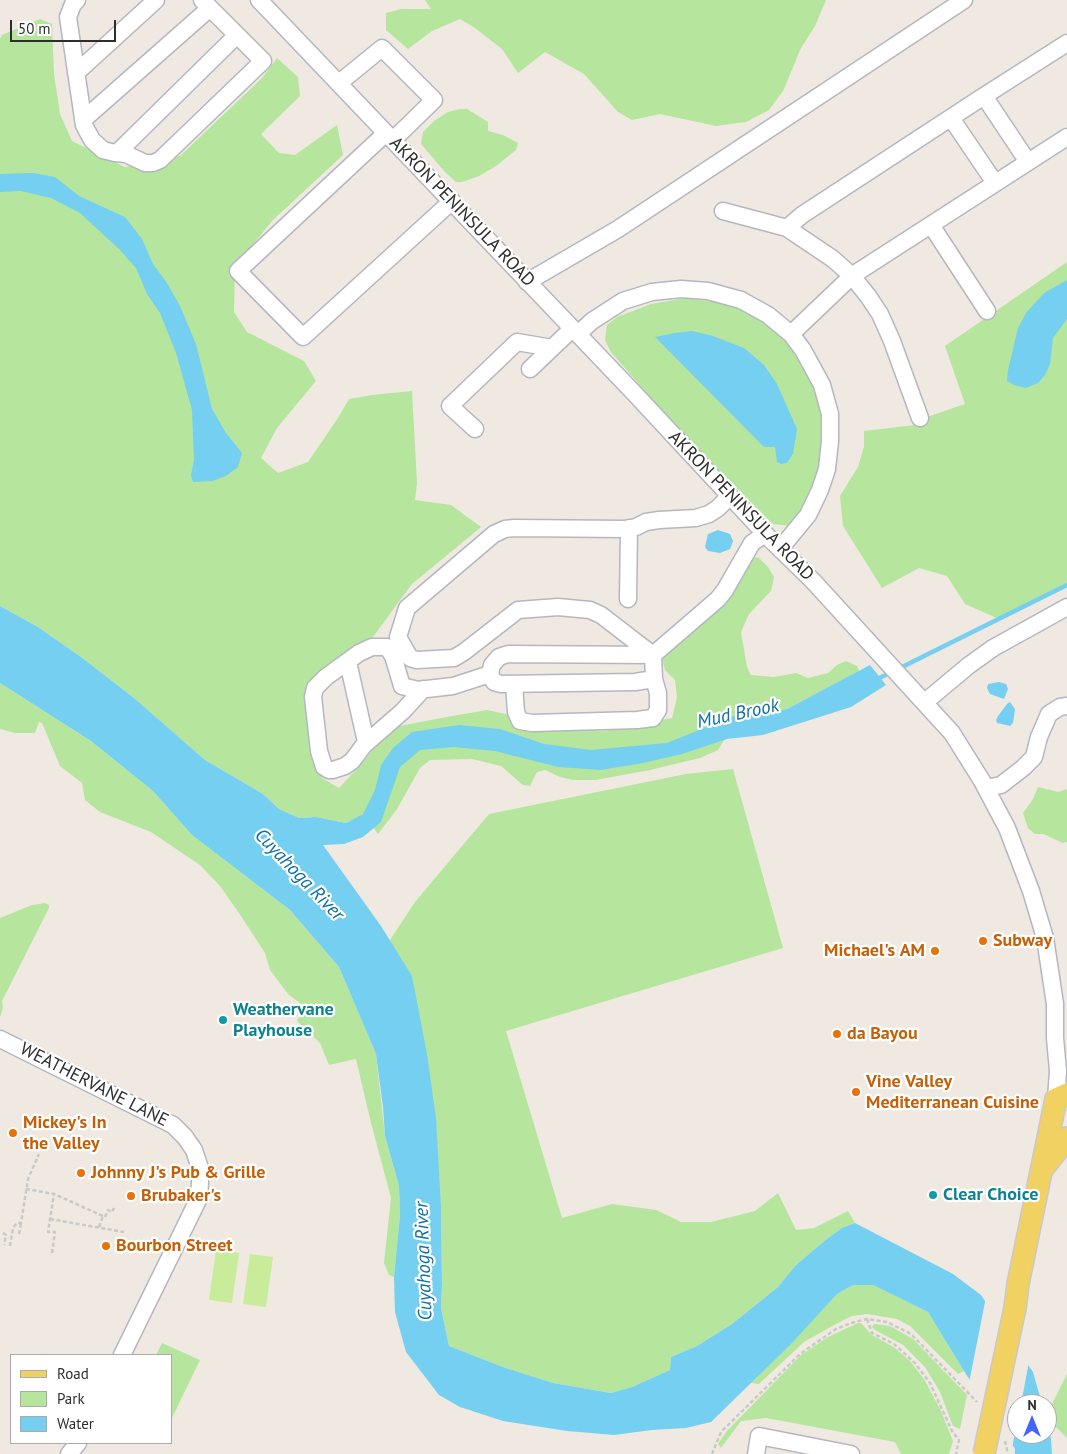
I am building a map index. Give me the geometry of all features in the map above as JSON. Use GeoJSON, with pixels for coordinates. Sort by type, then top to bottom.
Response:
{"type":"FeatureCollection","features":[{"type":"Feature","properties":{"kind":"main road"},"geometry":{"type":"LineString","coordinates":[[984,1454],[1015,1308],[1040,1171],[1061,1096]]}},
{"type":"Feature","properties":{"kind":"main road"},"geometry":{"type":"LineString","coordinates":[[1040,1171],[1067,1138]]}},
{"type":"Feature","properties":{"kind":"street"},"geometry":{"type":"LineString","coordinates":[[78,0],[73,4],[68,17],[83,120],[92,140],[103,150],[126,154],[145,163],[153,163],[160,160],[263,61],[206,4],[83,120]]}},
{"type":"Feature","properties":{"kind":"street"},"geometry":{"type":"LineString","coordinates":[[76,73],[156,0]]}},
{"type":"Feature","properties":{"kind":"street","name":"AKRON PENINSULA ROAD"},"geometry":{"type":"LineString","coordinates":[[259,0],[452,201],[765,534],[813,581],[952,733],[986,788],[1007,828],[1031,892],[1045,938],[1052,974],[1055,1004],[1055,1038],[1061,1096]]}},
{"type":"Feature","properties":{"kind":"street"},"geometry":{"type":"LineString","coordinates":[[528,282],[618,228],[964,0]]}},
{"type":"Feature","properties":{"kind":"street"},"geometry":{"type":"LineString","coordinates":[[116,153],[237,35]]}},
{"type":"Feature","properties":{"kind":"street"},"geometry":{"type":"LineString","coordinates":[[787,228],[802,215],[1067,42]]}},
{"type":"Feature","properties":{"kind":"street"},"geometry":{"type":"LineString","coordinates":[[339,84],[382,48],[434,100],[389,136],[238,272],[303,337],[452,201]]}},
{"type":"Feature","properties":{"kind":"street"},"geometry":{"type":"LineString","coordinates":[[984,96],[1028,162]]}},
{"type":"Feature","properties":{"kind":"street"},"geometry":{"type":"LineString","coordinates":[[951,118],[995,182]]}},
{"type":"Feature","properties":{"kind":"street"},"geometry":{"type":"LineString","coordinates":[[791,334],[852,276],[1067,137]]}},
{"type":"Feature","properties":{"kind":"street"},"geometry":{"type":"LineString","coordinates":[[723,211],[787,228],[832,259],[852,276],[880,314],[892,340],[920,418]]}},
{"type":"Feature","properties":{"kind":"street"},"geometry":{"type":"LineString","coordinates":[[931,224],[987,311]]}},
{"type":"Feature","properties":{"kind":"street"},"geometry":{"type":"LineString","coordinates":[[530,369],[552,348],[575,331],[623,301],[652,292],[681,289],[708,291],[741,300],[768,315],[791,334],[803,350],[822,385],[830,414],[827,469],[820,490],[808,515],[780,549]]}},
{"type":"Feature","properties":{"kind":"street"},"geometry":{"type":"LineString","coordinates":[[474,429],[450,406],[517,342],[552,348]]}},
{"type":"Feature","properties":{"kind":"street"},"geometry":{"type":"LineString","coordinates":[[514,684],[516,712],[520,721],[532,723],[637,720],[653,718],[658,710],[658,693],[654,679],[653,655],[602,615],[590,610],[558,607],[518,610],[454,658],[417,660],[410,658],[398,637],[407,608],[494,534],[505,529],[630,528],[646,522],[696,518],[709,514],[730,496]]}},
{"type":"Feature","properties":{"kind":"street"},"geometry":{"type":"LineString","coordinates":[[628,598],[630,528]]}},
{"type":"Feature","properties":{"kind":"street"},"geometry":{"type":"LineString","coordinates":[[654,679],[635,682],[500,684],[494,682],[490,674],[492,665],[499,657],[508,654],[653,655],[718,598],[725,590],[752,543],[765,534]]}},
{"type":"Feature","properties":{"kind":"street"},"geometry":{"type":"LineString","coordinates":[[924,702],[993,648],[1067,607]]}},
{"type":"Feature","properties":{"kind":"street"},"geometry":{"type":"LineString","coordinates":[[423,689],[403,711],[366,742],[352,761],[344,766],[328,770],[324,767],[318,751],[313,697],[315,688],[326,677],[359,653],[372,647],[387,647],[393,656],[402,686],[423,689],[454,686],[490,674]]}},
{"type":"Feature","properties":{"kind":"street"},"geometry":{"type":"LineString","coordinates":[[348,662],[366,742]]}},
{"type":"Feature","properties":{"kind":"street"},"geometry":{"type":"LineString","coordinates":[[986,788],[1001,785],[1034,757],[1039,737],[1049,714],[1060,707],[1067,706]]}},
{"type":"Feature","properties":{"kind":"street","name":"WEATHERVANE LANE"},"geometry":{"type":"LineString","coordinates":[[0,1038],[173,1125],[194,1150],[199,1165],[199,1198],[122,1354]]}},
{"type":"Feature","properties":{"kind":"street"},"geometry":{"type":"LineString","coordinates":[[756,1454],[759,1436],[851,1454]]}},
{"type":"Feature","properties":{"kind":"street"},"geometry":{"type":"LineString","coordinates":[[69,1454],[77,1444]]}},
{"type":"Feature","properties":{"kind":"path"},"geometry":{"type":"LineString","coordinates":[[19,1234],[26,1189],[39,1154]]}},
{"type":"Feature","properties":{"kind":"path"},"geometry":{"type":"LineString","coordinates":[[26,1189],[54,1194],[103,1216]]}},
{"type":"Feature","properties":{"kind":"path"},"geometry":{"type":"LineString","coordinates":[[52,1254],[55,1232],[48,1232],[54,1194]]}},
{"type":"Feature","properties":{"kind":"path"},"geometry":{"type":"LineString","coordinates":[[98,1227],[108,1210],[112,1212],[114,1208]]}},
{"type":"Feature","properties":{"kind":"path"},"geometry":{"type":"LineString","coordinates":[[50,1219],[124,1232]]}},
{"type":"Feature","properties":{"kind":"path"},"geometry":{"type":"LineString","coordinates":[[10,1246],[14,1228],[17,1223],[21,1223]]}},
{"type":"Feature","properties":{"kind":"path"},"geometry":{"type":"LineString","coordinates":[[4,1245],[4,1234],[12,1237]]}},
{"type":"Feature","properties":{"kind":"path"},"geometry":{"type":"LineString","coordinates":[[867,1319],[872,1333],[894,1344],[915,1363],[930,1383],[952,1431],[959,1440],[956,1454]]}},
{"type":"Feature","properties":{"kind":"path"},"geometry":{"type":"LineString","coordinates":[[712,1454],[722,1432],[800,1354],[836,1329],[851,1323],[867,1319],[887,1322],[911,1334],[965,1390]]}},
{"type":"Feature","properties":{"kind":"green space"},"geometry":{"type":"Polygon","coordinates":[[[425,0],[826,0],[815,26],[801,48],[783,91],[769,110],[746,122],[716,126],[660,114],[632,120],[618,112],[584,74],[545,52],[518,73],[502,49],[460,19],[432,31],[408,49],[386,30],[386,13],[401,9],[431,9],[425,0]]]}},
{"type":"Feature","properties":{"kind":"green space"},"geometry":{"type":"Polygon","coordinates":[[[40,19],[52,24],[54,74],[60,114],[72,141],[125,167],[180,156],[262,78],[277,58],[298,77],[300,96],[261,134],[279,153],[295,155],[337,125],[343,155],[273,220],[235,266],[234,312],[247,332],[304,361],[316,381],[277,428],[261,458],[278,473],[308,462],[349,399],[412,391],[417,483],[415,500],[451,505],[481,527],[412,584],[370,641],[312,688],[315,753],[322,778],[339,788],[364,761],[390,728],[487,710],[515,716],[546,728],[604,731],[672,718],[677,697],[675,680],[665,670],[662,658],[747,560],[758,557],[768,567],[774,577],[771,591],[749,614],[741,632],[747,667],[751,675],[774,677],[796,673],[808,678],[828,673],[837,665],[846,661],[857,666],[859,671],[787,709],[759,714],[735,722],[718,750],[700,758],[650,770],[596,780],[573,780],[560,777],[545,770],[537,772],[530,786],[523,785],[501,766],[472,759],[430,760],[420,768],[397,809],[378,834],[363,814],[346,823],[316,817],[299,818],[279,809],[263,794],[205,760],[134,698],[81,657],[38,627],[0,606],[0,39],[2,35],[40,19]]]}},
{"type":"Feature","properties":{"kind":"green space"},"geometry":{"type":"Polygon","coordinates":[[[467,109],[488,122],[488,131],[503,135],[518,143],[516,150],[496,166],[479,176],[462,182],[456,182],[421,144],[423,132],[434,121],[448,112],[467,109]]]}},
{"type":"Feature","properties":{"kind":"green space"},"geometry":{"type":"Polygon","coordinates":[[[1067,262],[1067,585],[999,619],[965,604],[947,576],[919,568],[882,588],[843,526],[840,496],[858,467],[864,447],[864,431],[928,422],[927,417],[965,404],[945,346],[1067,262]]]}},
{"type":"Feature","properties":{"kind":"green space"},"geometry":{"type":"Polygon","coordinates":[[[686,298],[723,303],[748,313],[772,327],[790,341],[816,384],[826,426],[818,487],[792,526],[773,524],[681,433],[611,352],[605,340],[607,325],[617,317],[651,304],[686,298]]]}},
{"type":"Feature","properties":{"kind":"green space"},"geometry":{"type":"Polygon","coordinates":[[[0,683],[91,741],[153,791],[192,835],[290,910],[339,967],[376,1054],[385,1136],[399,1186],[400,1215],[394,1277],[389,1275],[384,1263],[391,1198],[356,1059],[329,1065],[320,1043],[297,1021],[302,1011],[300,1003],[288,994],[270,970],[265,953],[241,916],[220,886],[200,865],[151,832],[100,812],[85,800],[82,783],[60,766],[42,723],[39,722],[35,733],[15,733],[0,729],[0,683]]]}},
{"type":"Feature","properties":{"kind":"green space"},"geometry":{"type":"Polygon","coordinates":[[[733,769],[783,948],[506,1031],[562,1218],[612,1204],[656,1210],[681,1222],[711,1222],[755,1211],[778,1193],[796,1230],[814,1228],[848,1211],[855,1223],[842,1228],[828,1238],[796,1265],[778,1287],[732,1324],[697,1346],[671,1357],[670,1370],[632,1387],[611,1393],[553,1383],[503,1367],[449,1346],[441,1308],[441,1207],[390,940],[415,902],[489,814],[686,774],[733,769]]]}},
{"type":"Feature","properties":{"kind":"green space"},"geometry":{"type":"Polygon","coordinates":[[[1038,787],[1058,792],[1067,789],[1067,842],[1063,843],[1043,834],[1035,834],[1028,828],[1023,813],[1033,799],[1038,787]]]}},
{"type":"Feature","properties":{"kind":"green space"},"geometry":{"type":"Polygon","coordinates":[[[45,903],[49,905],[49,908],[2,1001],[3,1008],[0,1017],[0,918],[32,905],[45,903]]]}},
{"type":"Feature","properties":{"kind":"green space"},"geometry":{"type":"Polygon","coordinates":[[[216,1250],[239,1253],[232,1303],[209,1300],[216,1250]]]}},
{"type":"Feature","properties":{"kind":"green space"},"geometry":{"type":"Polygon","coordinates":[[[250,1254],[273,1257],[266,1307],[243,1304],[250,1254]]]}},
{"type":"Feature","properties":{"kind":"green space"},"geometry":{"type":"Polygon","coordinates":[[[853,1285],[873,1285],[928,1312],[964,1371],[958,1374],[910,1326],[897,1319],[867,1314],[852,1316],[804,1342],[759,1384],[751,1383],[837,1294],[853,1285]]]}},
{"type":"Feature","properties":{"kind":"green space"},"geometry":{"type":"Polygon","coordinates":[[[861,1323],[872,1335],[895,1348],[910,1361],[924,1379],[940,1409],[953,1441],[949,1454],[901,1454],[895,1442],[766,1418],[741,1421],[721,1448],[718,1444],[726,1432],[801,1355],[828,1337],[861,1323]]]}},
{"type":"Feature","properties":{"kind":"green space"},"geometry":{"type":"Polygon","coordinates":[[[874,1324],[890,1326],[913,1339],[967,1395],[960,1429],[953,1426],[940,1392],[925,1367],[903,1345],[875,1330],[872,1327],[874,1324]]]}},
{"type":"Feature","properties":{"kind":"green space"},"geometry":{"type":"Polygon","coordinates":[[[162,1343],[200,1360],[172,1418],[172,1354],[156,1354],[162,1343]]]}},
{"type":"Feature","properties":{"kind":"green space"},"geometry":{"type":"Polygon","coordinates":[[[1067,1374],[1067,1438],[1057,1428],[1057,1394],[1067,1374]]]}},
{"type":"Feature","properties":{"kind":"water"},"geometry":{"type":"Polygon","coordinates":[[[33,173],[55,177],[79,196],[125,217],[142,239],[153,264],[167,283],[180,306],[196,344],[212,409],[226,433],[242,453],[238,467],[226,476],[212,481],[193,482],[191,475],[194,460],[192,410],[176,353],[160,313],[147,294],[136,268],[120,250],[80,213],[51,198],[21,191],[0,192],[0,174],[33,173]]]}},
{"type":"Feature","properties":{"kind":"water"},"geometry":{"type":"Polygon","coordinates":[[[1067,280],[1067,319],[1053,338],[1050,364],[1045,375],[1038,383],[1026,388],[1014,385],[1007,381],[1018,328],[1026,313],[1044,293],[1067,280]]]}},
{"type":"Feature","properties":{"kind":"water"},"geometry":{"type":"Polygon","coordinates":[[[692,331],[713,336],[744,348],[764,365],[777,384],[797,429],[793,454],[787,463],[781,464],[777,462],[775,447],[764,447],[655,337],[692,331]]]}},
{"type":"Feature","properties":{"kind":"water"},"geometry":{"type":"Polygon","coordinates":[[[718,530],[730,534],[733,541],[730,549],[720,553],[708,551],[705,547],[708,534],[718,530]]]}},
{"type":"Feature","properties":{"kind":"water","name":"Cuyahoga River"},"geometry":{"type":"Polygon","coordinates":[[[0,606],[38,627],[81,657],[134,698],[205,760],[263,794],[279,809],[299,818],[316,817],[346,823],[363,814],[375,790],[381,765],[393,748],[412,732],[459,725],[500,729],[544,744],[591,750],[667,743],[734,716],[787,709],[870,665],[886,685],[851,707],[763,735],[727,739],[682,754],[643,763],[601,770],[558,767],[495,751],[454,747],[420,750],[400,767],[381,822],[363,837],[344,844],[323,845],[381,926],[412,976],[427,1054],[436,1118],[441,1207],[441,1308],[449,1346],[503,1367],[553,1383],[611,1393],[632,1387],[670,1370],[671,1357],[697,1346],[732,1324],[778,1287],[796,1265],[828,1238],[842,1228],[855,1223],[953,1274],[981,1295],[1033,1372],[1039,1394],[1007,1394],[1007,1437],[928,1312],[873,1285],[853,1285],[837,1294],[791,1344],[711,1422],[686,1428],[614,1435],[567,1431],[503,1421],[460,1407],[439,1395],[406,1352],[395,1312],[394,1277],[400,1215],[399,1186],[385,1136],[376,1054],[339,967],[290,910],[192,835],[153,791],[91,741],[0,683],[0,606]]]}},
{"type":"Feature","properties":{"kind":"water"},"geometry":{"type":"Polygon","coordinates":[[[999,682],[1006,684],[1008,689],[1004,699],[990,694],[987,688],[988,684],[999,682]]]}},
{"type":"Feature","properties":{"kind":"water"},"geometry":{"type":"Polygon","coordinates":[[[1010,702],[1015,709],[1013,723],[1010,726],[997,723],[998,716],[1010,702]]]}},
{"type":"Feature","properties":{"kind":"water"},"geometry":{"type":"Polygon","coordinates":[[[1012,1444],[1051,1444],[1052,1454],[1015,1454],[1015,1449],[1012,1444]]]}},
{"type":"Feature","properties":{"kind":"pier"},"geometry":{"type":"Polygon","coordinates":[[[986,1297],[1029,1362],[1023,1394],[1007,1394],[1007,1440],[969,1383],[986,1297]]]}},
{"type":"Feature","properties":{"kind":"waterway","name":"Mud Brook"},"geometry":{"type":"LineString","coordinates":[[898,669],[1067,585]]}},
{"type":"Feature","properties":{"kind":"waterway","name":"Mud Brook"},"geometry":{"type":"LineString","coordinates":[[876,680],[891,672]]}},
{"type":"Feature","properties":{"kind":"place","name":"Subway"},"geometry":{"type":"Point","coordinates":[983,941]}},
{"type":"Feature","properties":{"kind":"place","name":"Michael's AM"},"geometry":{"type":"Point","coordinates":[935,951]}},
{"type":"Feature","properties":{"kind":"place","name":"Weathervane Playhouse"},"geometry":{"type":"Point","coordinates":[223,1020]}},
{"type":"Feature","properties":{"kind":"place","name":"da Bayou"},"geometry":{"type":"Point","coordinates":[837,1034]}},
{"type":"Feature","properties":{"kind":"place","name":"Vine Valley Mediterranean Cuisine"},"geometry":{"type":"Point","coordinates":[856,1092]}},
{"type":"Feature","properties":{"kind":"place","name":"Mickey's In the Valley"},"geometry":{"type":"Point","coordinates":[13,1133]}},
{"type":"Feature","properties":{"kind":"place","name":"Johnny J's Pub & Grille"},"geometry":{"type":"Point","coordinates":[81,1173]}},
{"type":"Feature","properties":{"kind":"place","name":"Clear Choice"},"geometry":{"type":"Point","coordinates":[933,1195]}},
{"type":"Feature","properties":{"kind":"place","name":"Brubaker's"},"geometry":{"type":"Point","coordinates":[131,1196]}},
{"type":"Feature","properties":{"kind":"place","name":"Bourbon Street"},"geometry":{"type":"Point","coordinates":[106,1246]}}]}
